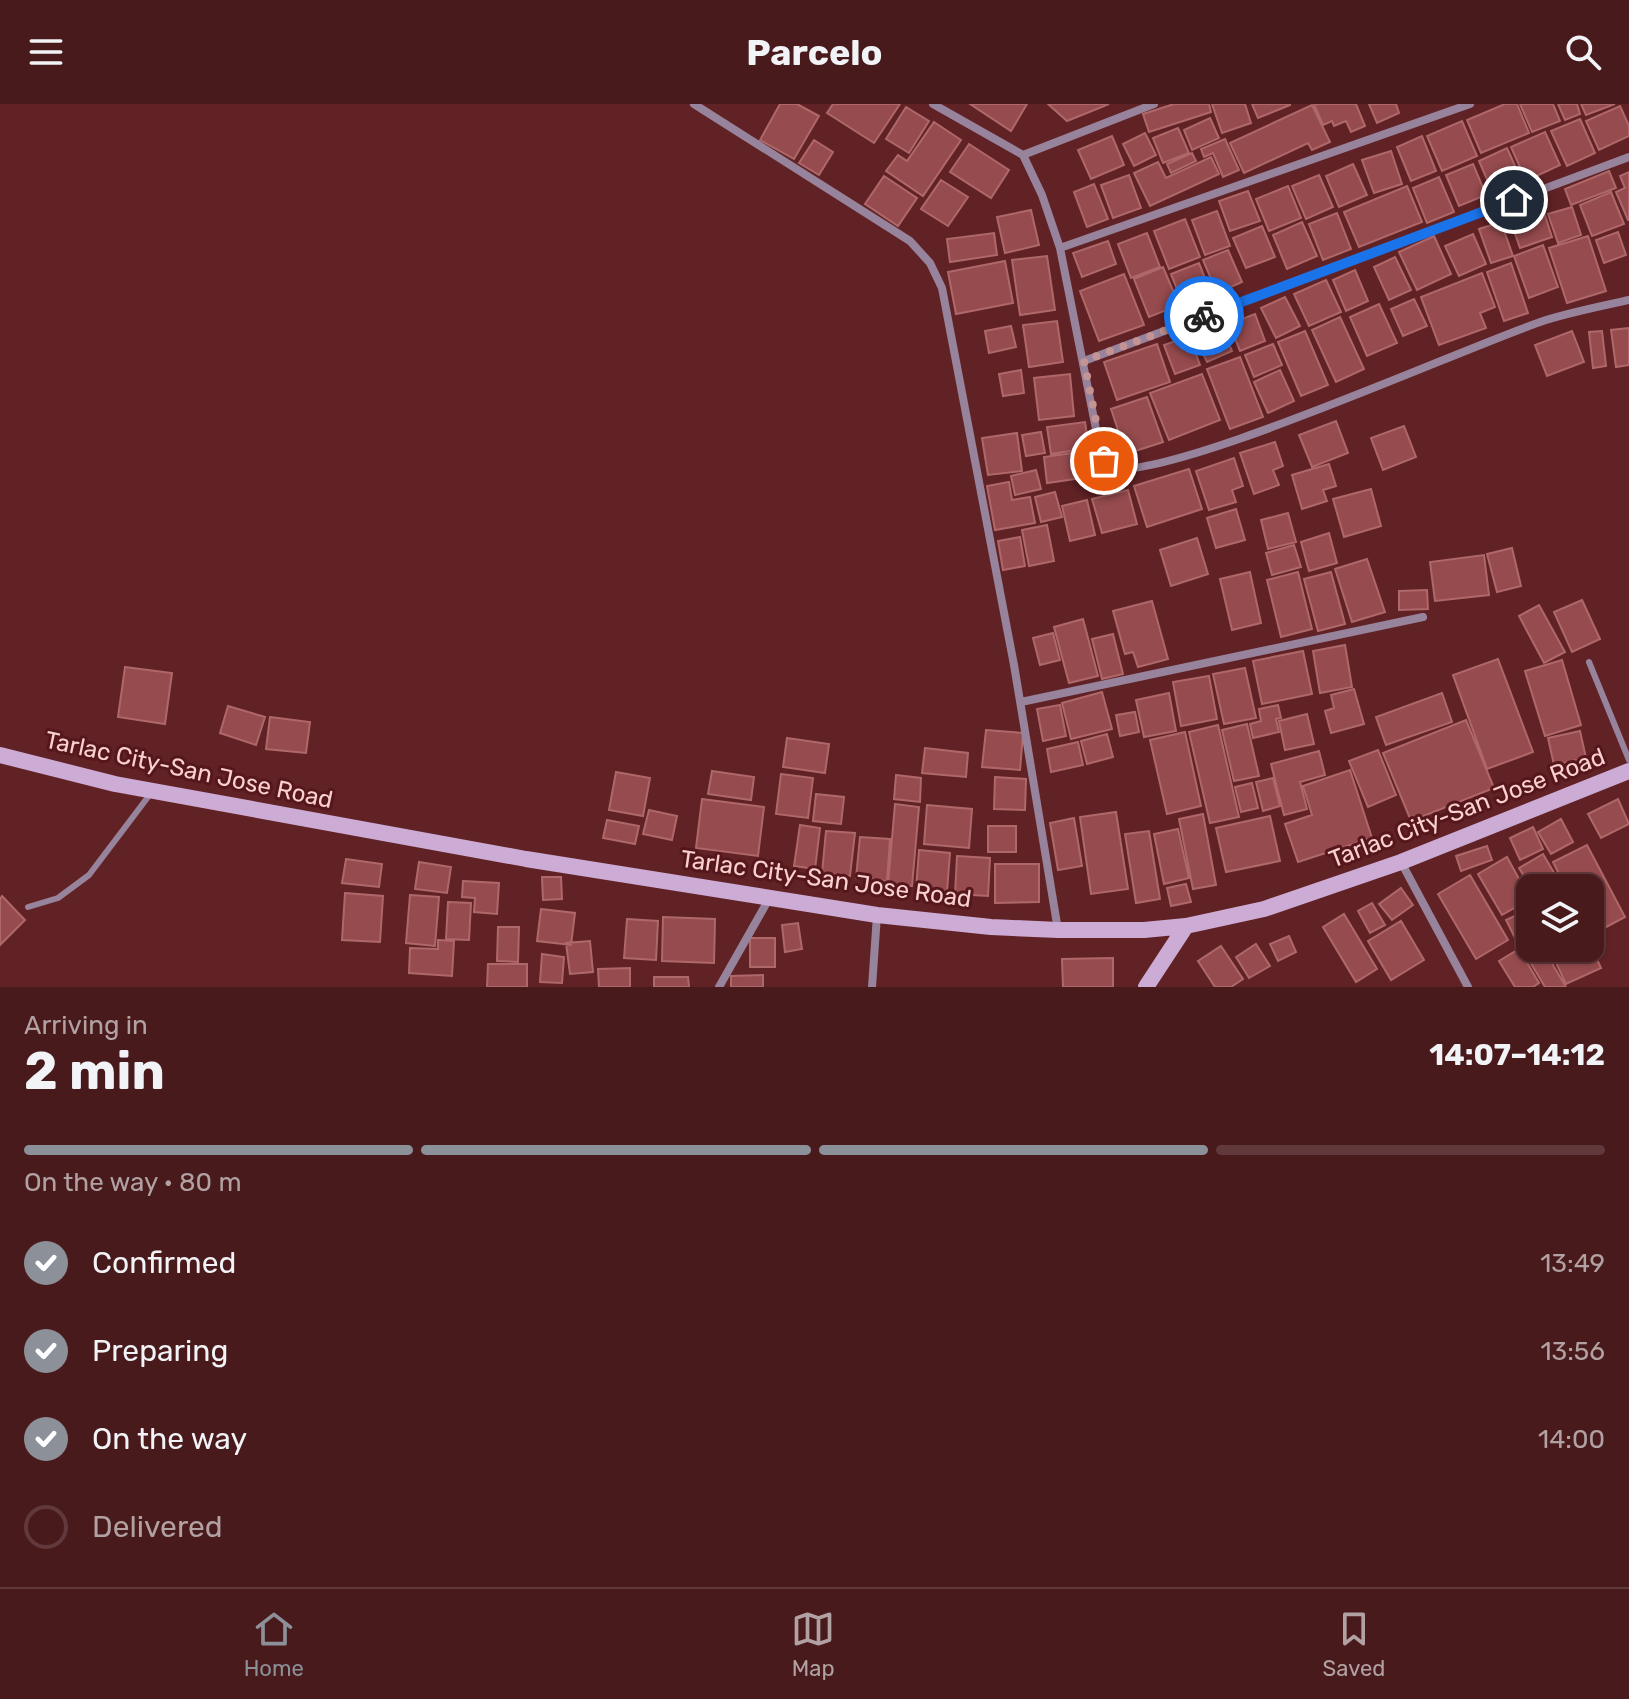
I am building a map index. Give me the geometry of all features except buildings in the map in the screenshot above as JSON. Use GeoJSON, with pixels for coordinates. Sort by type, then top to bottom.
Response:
{"type":"FeatureCollection","features":[{"type":"Feature","properties":{"kind":"main road","name":"Tarlac City-San Jose Road"},"geometry":{"type":"LineString","coordinates":[[0,755],[152,791],[510,857],[877,915],[991,927],[1058,930],[1144,930],[1186,926],[1264,909],[1401,862],[1629,771]]}},
{"type":"Feature","properties":{"kind":"main road"},"geometry":{"type":"LineString","coordinates":[[1146,987],[1186,926]]}},
{"type":"Feature","properties":{"kind":"street"},"geometry":{"type":"LineString","coordinates":[[694,104],[910,241],[930,263],[942,288],[1021,702],[1058,930]]}},
{"type":"Feature","properties":{"kind":"street"},"geometry":{"type":"LineString","coordinates":[[933,104],[1023,155],[1042,195],[1060,248],[1101,454],[1107,467],[1137,469],[1179,458],[1345,400],[1547,320],[1629,300]]}},
{"type":"Feature","properties":{"kind":"street"},"geometry":{"type":"LineString","coordinates":[[1060,248],[1470,104]]}},
{"type":"Feature","properties":{"kind":"street"},"geometry":{"type":"LineString","coordinates":[[1023,155],[1147,105]]}},
{"type":"Feature","properties":{"kind":"street"},"geometry":{"type":"LineString","coordinates":[[1084,361],[1629,157]]}},
{"type":"Feature","properties":{"kind":"street"},"geometry":{"type":"LineString","coordinates":[[1021,702],[1423,617]]}},
{"type":"Feature","properties":{"kind":"street"},"geometry":{"type":"LineString","coordinates":[[1401,862],[1468,987]]}},
{"type":"Feature","properties":{"kind":"street"},"geometry":{"type":"LineString","coordinates":[[719,987],[770,896]]}},
{"type":"Feature","properties":{"kind":"street"},"geometry":{"type":"LineString","coordinates":[[872,987],[877,915]]}},
{"type":"Feature","properties":{"kind":"lane"},"geometry":{"type":"LineString","coordinates":[[1589,662],[1629,760]]}},
{"type":"Feature","properties":{"kind":"lane"},"geometry":{"type":"LineString","coordinates":[[28,907],[58,898],[89,875],[152,791]]}},
{"type":"Feature","properties":{"kind":"way so far"},"geometry":{"type":"LineString","coordinates":[[1104,461],[1084,361],[1204,316]]}},
{"type":"Feature","properties":{"kind":"route"},"geometry":{"type":"LineString","coordinates":[[1204,316],[1514,200]]}}]}
